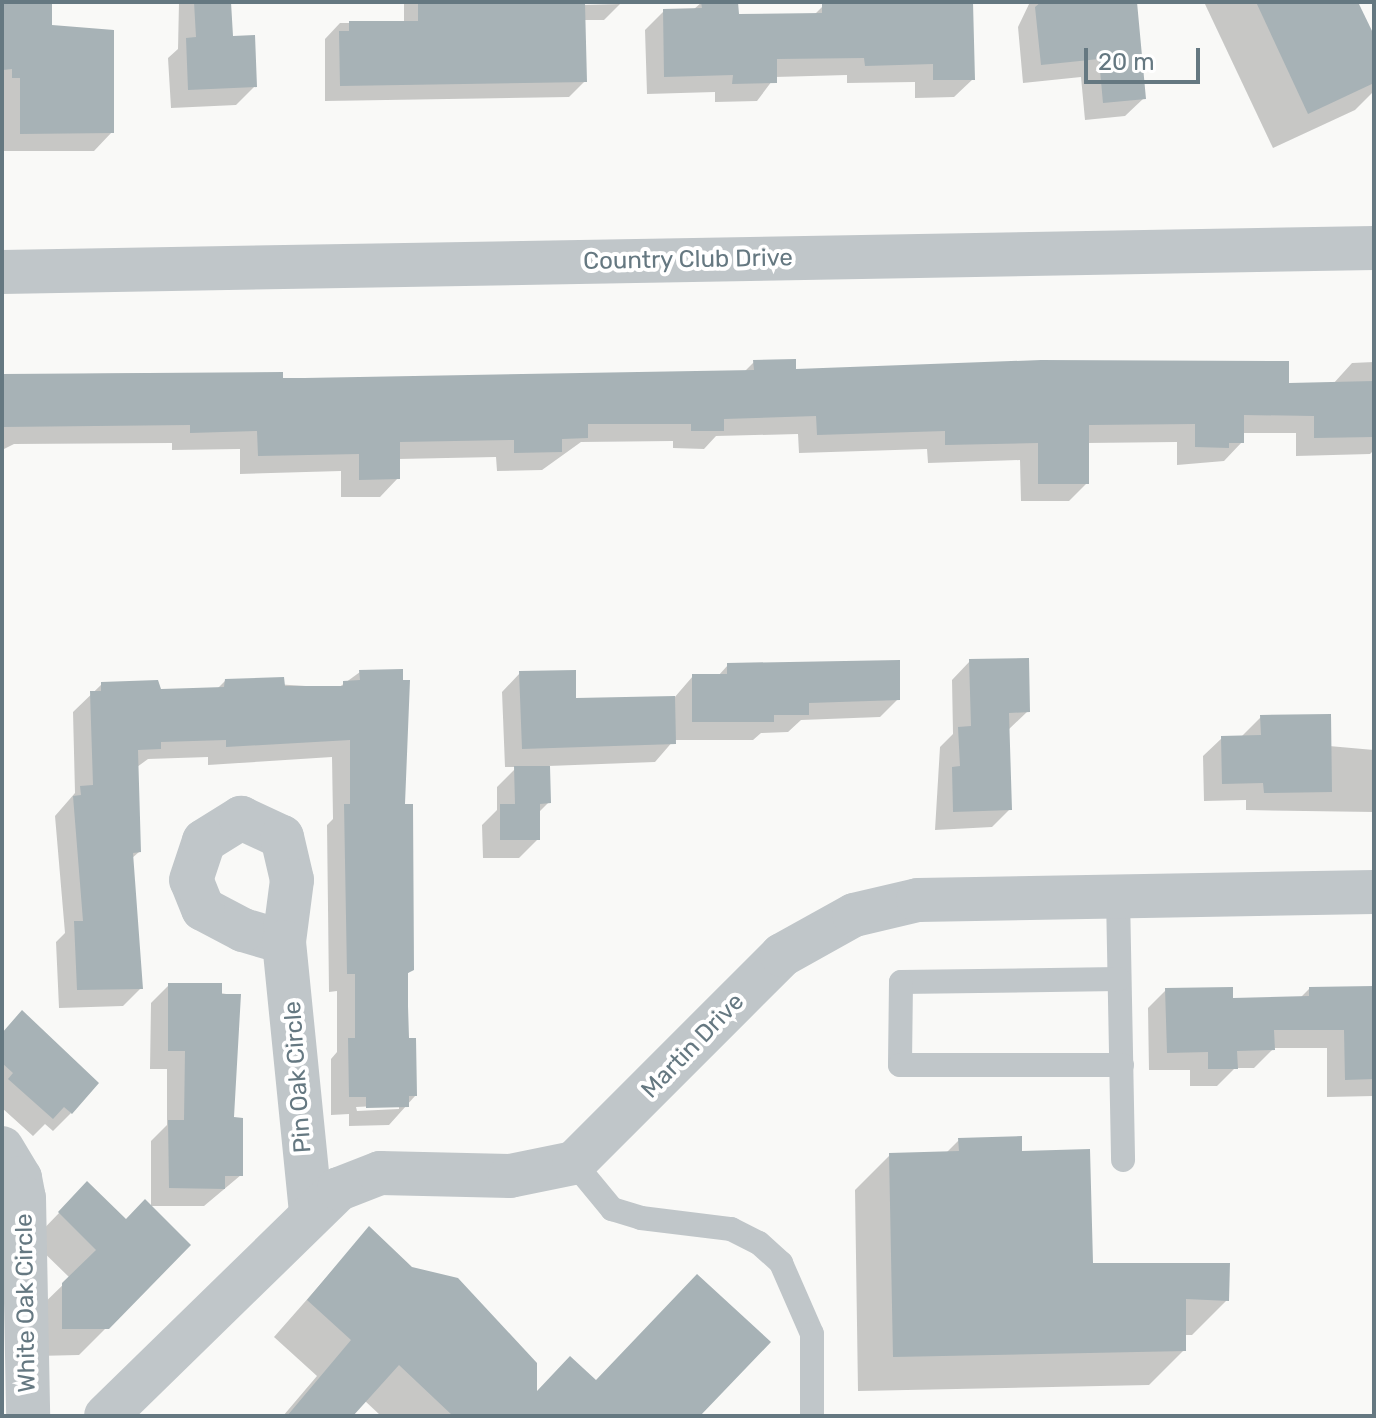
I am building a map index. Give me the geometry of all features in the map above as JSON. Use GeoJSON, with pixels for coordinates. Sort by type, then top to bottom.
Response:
{"type":"FeatureCollection","features":[{"type":"Feature","properties":{"kind":"street","name":"Country Club Drive"},"geometry":{"type":"LineString","coordinates":[[2,272],[1374,248]]}},
{"type":"Feature","properties":{"kind":"street","name":"Martin Drive"},"geometry":{"type":"LineString","coordinates":[[574,1163],[782,955],[816,932],[854,915],[918,900],[1374,892]]}},
{"type":"Feature","properties":{"kind":"street","name":"Pin Oak Circle"},"geometry":{"type":"LineString","coordinates":[[284,942],[291,983],[299,1134],[311,1212]]}},
{"type":"Feature","properties":{"kind":"street","name":"White Oak Circle"},"geometry":{"type":"LineString","coordinates":[[2,1148],[20,1178],[24,1198],[28,1416]]}},
{"type":"Feature","properties":{"kind":"street"},"geometry":{"type":"LineString","coordinates":[[106,1416],[311,1212],[339,1189],[380,1173],[510,1176],[574,1163]]}},
{"type":"Feature","properties":{"kind":"lane"},"geometry":{"type":"LineString","coordinates":[[1118,896],[1123,1160]]}},
{"type":"Feature","properties":{"kind":"lane"},"geometry":{"type":"LineString","coordinates":[[1119,979],[901,982],[900,1065],[1122,1065]]}},
{"type":"Feature","properties":{"kind":"lane"},"geometry":{"type":"LineString","coordinates":[[574,1163],[612,1209],[641,1218],[731,1229],[759,1243],[781,1263],[812,1334],[812,1416]]}},
{"type":"Feature","properties":{"kind":"building"},"geometry":{"type":"Polygon","coordinates":[[[3,2],[52,2],[52,25],[114,30],[114,133],[20,134],[20,78],[12,78],[12,69],[3,70],[3,2]]]}},
{"type":"Feature","properties":{"kind":"building"},"geometry":{"type":"Polygon","coordinates":[[[194,2],[231,2],[233,36],[255,35],[257,87],[188,90],[186,38],[196,37],[194,2]]]}},
{"type":"Feature","properties":{"kind":"building"},"geometry":{"type":"Polygon","coordinates":[[[418,2],[585,3],[587,82],[340,86],[339,31],[349,31],[349,21],[418,21],[418,2]]]}},
{"type":"Feature","properties":{"kind":"building"},"geometry":{"type":"Polygon","coordinates":[[[701,2],[738,2],[739,14],[822,13],[822,4],[973,2],[975,80],[933,80],[933,64],[865,66],[864,58],[777,59],[777,83],[732,84],[733,75],[664,77],[663,9],[702,8],[701,2]]]}},
{"type":"Feature","properties":{"kind":"building"},"geometry":{"type":"Polygon","coordinates":[[[1041,2],[1137,2],[1146,99],[1103,103],[1099,59],[1041,65],[1035,7],[1041,2]]]}},
{"type":"Feature","properties":{"kind":"building"},"geometry":{"type":"Polygon","coordinates":[[[1256,2],[1358,2],[1374,35],[1374,83],[1308,114],[1256,2]]]}},
{"type":"Feature","properties":{"kind":"building"},"geometry":{"type":"Polygon","coordinates":[[[796,359],[796,369],[1041,360],[1289,361],[1289,383],[1374,381],[1374,437],[1314,438],[1314,416],[1244,415],[1244,443],[1229,443],[1229,448],[1195,447],[1195,424],[1089,425],[1089,484],[1038,484],[1038,443],[945,445],[945,431],[817,435],[816,416],[724,419],[724,431],[691,431],[691,424],[588,424],[588,438],[562,439],[562,452],[514,453],[514,440],[400,442],[400,479],[359,480],[359,454],[258,456],[257,431],[190,433],[190,425],[2,427],[2,374],[283,372],[283,378],[304,378],[754,370],[753,360],[796,359]]]}},
{"type":"Feature","properties":{"kind":"building"},"geometry":{"type":"Polygon","coordinates":[[[1029,658],[1030,712],[1009,713],[1012,810],[953,812],[952,767],[960,766],[958,727],[971,726],[969,659],[1029,658]]]}},
{"type":"Feature","properties":{"kind":"building"},"geometry":{"type":"Polygon","coordinates":[[[900,660],[900,700],[809,703],[809,715],[774,715],[774,722],[692,722],[692,674],[727,674],[727,663],[900,660]]]}},
{"type":"Feature","properties":{"kind":"building"},"geometry":{"type":"Polygon","coordinates":[[[403,669],[403,680],[410,680],[405,804],[413,804],[414,970],[408,973],[408,1006],[409,1038],[416,1038],[417,1096],[409,1096],[409,1107],[366,1108],[366,1097],[349,1097],[348,1038],[355,1038],[355,974],[347,974],[344,804],[350,804],[350,740],[226,747],[226,740],[161,742],[161,749],[138,750],[141,852],[133,853],[143,989],[77,990],[74,921],[83,921],[73,796],[81,795],[80,786],[93,785],[90,691],[101,691],[101,682],[158,680],[161,689],[224,687],[225,679],[284,677],[285,686],[343,686],[343,681],[360,680],[359,670],[403,669]]]}},
{"type":"Feature","properties":{"kind":"building"},"geometry":{"type":"Polygon","coordinates":[[[576,670],[576,698],[675,696],[676,744],[522,749],[519,671],[576,670]]]}},
{"type":"Feature","properties":{"kind":"building"},"geometry":{"type":"Polygon","coordinates":[[[1331,714],[1332,792],[1264,793],[1263,783],[1222,784],[1221,736],[1261,735],[1260,715],[1331,714]]]}},
{"type":"Feature","properties":{"kind":"building"},"geometry":{"type":"Polygon","coordinates":[[[514,766],[550,766],[551,803],[540,804],[540,840],[500,840],[500,804],[515,804],[514,766]]]}},
{"type":"Feature","properties":{"kind":"building"},"geometry":{"type":"Polygon","coordinates":[[[168,983],[222,983],[222,994],[241,994],[234,1117],[243,1118],[243,1176],[225,1176],[225,1189],[169,1188],[168,1120],[184,1120],[185,1051],[168,1051],[168,983]]]}},
{"type":"Feature","properties":{"kind":"building"},"geometry":{"type":"Polygon","coordinates":[[[1374,986],[1374,1079],[1345,1080],[1344,1030],[1274,1030],[1275,1050],[1237,1051],[1238,1069],[1208,1069],[1208,1052],[1167,1053],[1165,988],[1233,987],[1233,998],[1309,996],[1309,987],[1374,986]]]}},
{"type":"Feature","properties":{"kind":"building"},"geometry":{"type":"Polygon","coordinates":[[[22,1010],[99,1083],[72,1114],[64,1107],[53,1119],[8,1079],[13,1073],[2,1063],[2,1033],[22,1010]]]}},
{"type":"Feature","properties":{"kind":"building"},"geometry":{"type":"Polygon","coordinates":[[[1022,1136],[1022,1151],[1090,1149],[1093,1263],[1230,1263],[1229,1301],[1186,1299],[1186,1351],[893,1357],[889,1153],[959,1151],[958,1138],[1022,1136]]]}},
{"type":"Feature","properties":{"kind":"building"},"geometry":{"type":"Polygon","coordinates":[[[87,1181],[126,1219],[145,1199],[191,1245],[109,1329],[62,1329],[62,1283],[96,1250],[58,1212],[87,1181]]]}},
{"type":"Feature","properties":{"kind":"building"},"geometry":{"type":"Polygon","coordinates":[[[369,1226],[412,1267],[458,1278],[537,1363],[537,1391],[570,1356],[596,1380],[697,1274],[771,1342],[700,1416],[453,1416],[399,1365],[353,1416],[287,1416],[351,1340],[307,1300],[369,1226]]]}}]}
